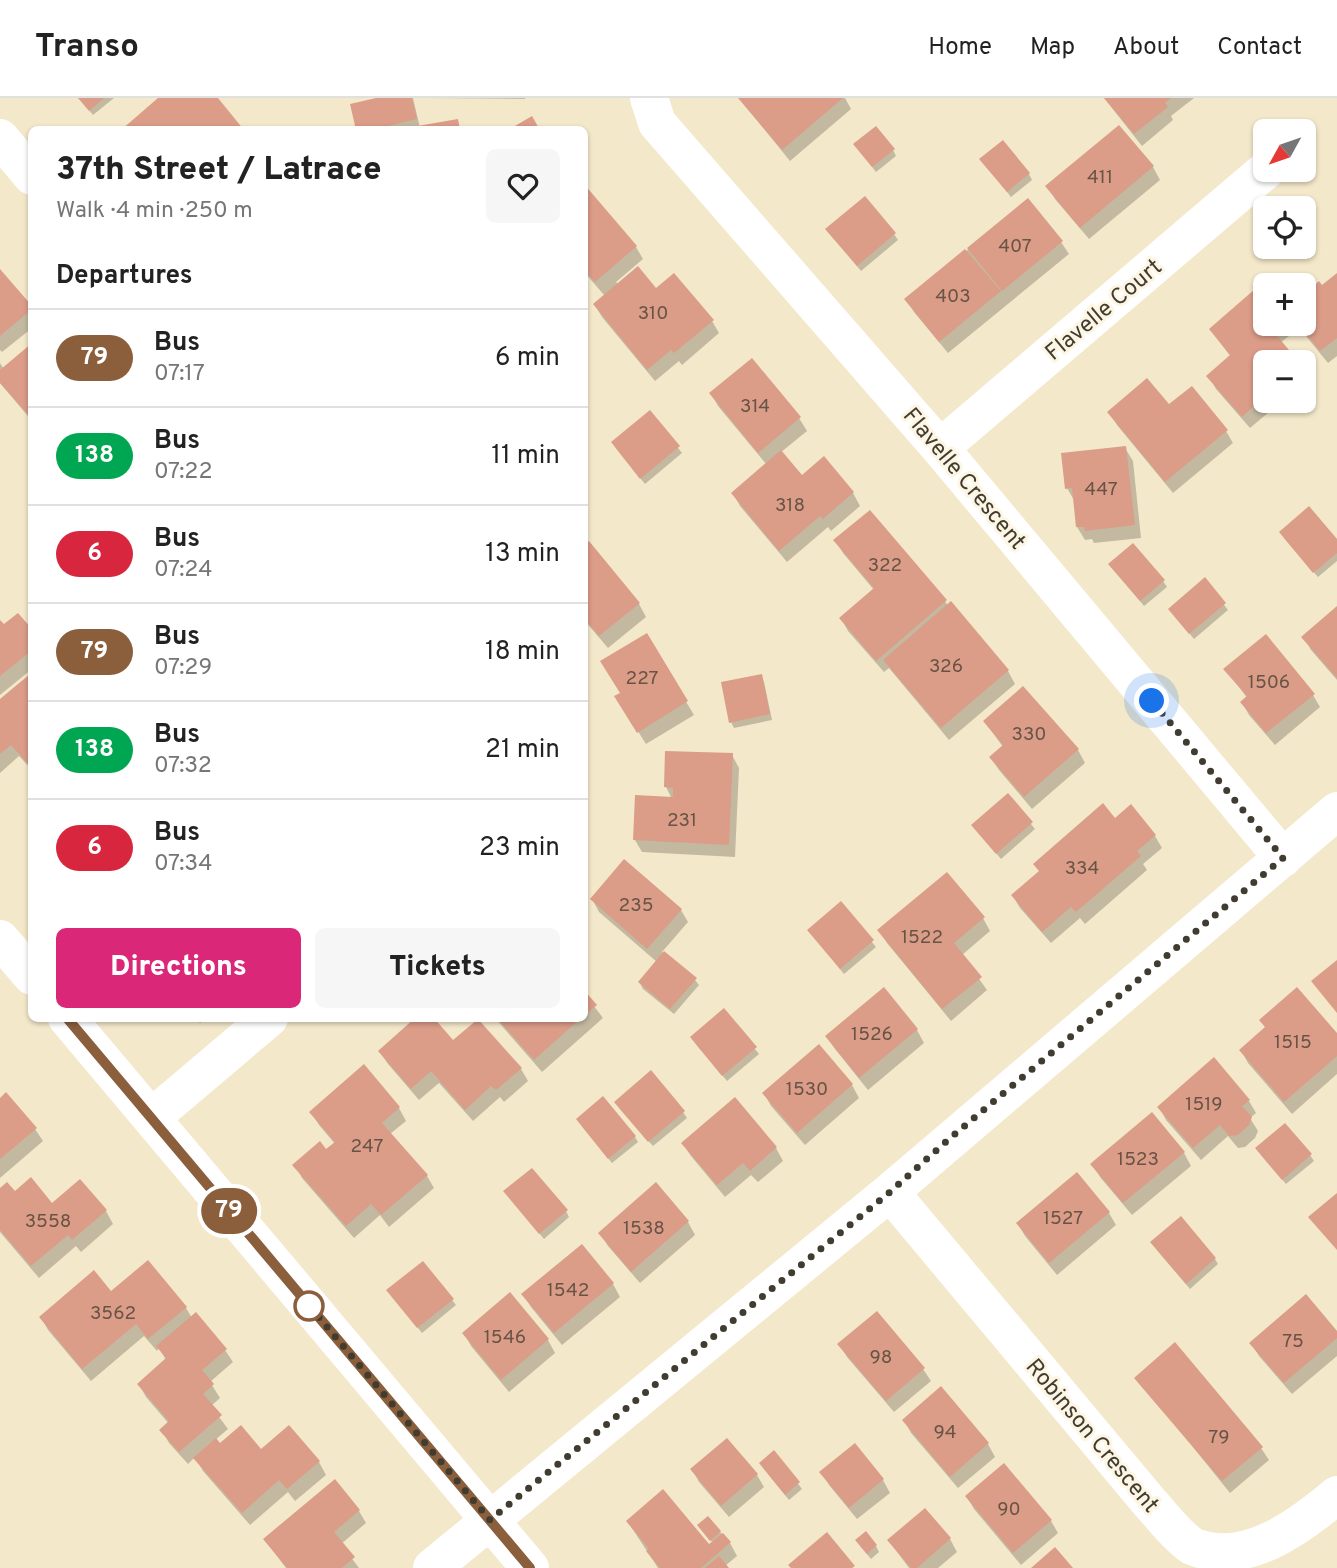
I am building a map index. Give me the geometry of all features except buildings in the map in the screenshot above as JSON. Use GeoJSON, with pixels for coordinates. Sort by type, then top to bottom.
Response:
{"type":"FeatureCollection","features":[{"type":"Feature","properties":{"kind":"street","name":"Flavelle Crescent"},"geometry":{"type":"LineString","coordinates":[[649,98],[657,123],[940,448],[1283,858]]}},
{"type":"Feature","properties":{"kind":"street"},"geometry":{"type":"LineString","coordinates":[[0,138],[28,171]]}},
{"type":"Feature","properties":{"kind":"street","name":"Flavelle Court"},"geometry":{"type":"LineString","coordinates":[[940,448],[1253,181]]}},
{"type":"Feature","properties":{"kind":"street"},"geometry":{"type":"LineString","coordinates":[[432,1568],[890,1192],[1337,811]]}},
{"type":"Feature","properties":{"kind":"street"},"geometry":{"type":"LineString","coordinates":[[0,939],[28,971]]}},
{"type":"Feature","properties":{"kind":"street"},"geometry":{"type":"LineString","coordinates":[[70,1022],[530,1568]]}},
{"type":"Feature","properties":{"kind":"street"},"geometry":{"type":"LineString","coordinates":[[151,1118],[264,1022]]}},
{"type":"Feature","properties":{"kind":"street","name":"Robinson Crescent"},"geometry":{"type":"LineString","coordinates":[[890,1192],[1150,1503],[1191,1546],[1223,1560],[1257,1554],[1295,1531],[1337,1495]]}},
{"type":"Feature","properties":{"kind":"bus line","name":"79"},"geometry":{"type":"LineString","coordinates":[[70,1022],[530,1568]]}},
{"type":"Feature","properties":{"kind":"route"},"geometry":{"type":"LineString","coordinates":[[309,1306],[306,1302],[490,1520],[890,1192],[949,1139],[1283,858],[1152,701]]}}]}
